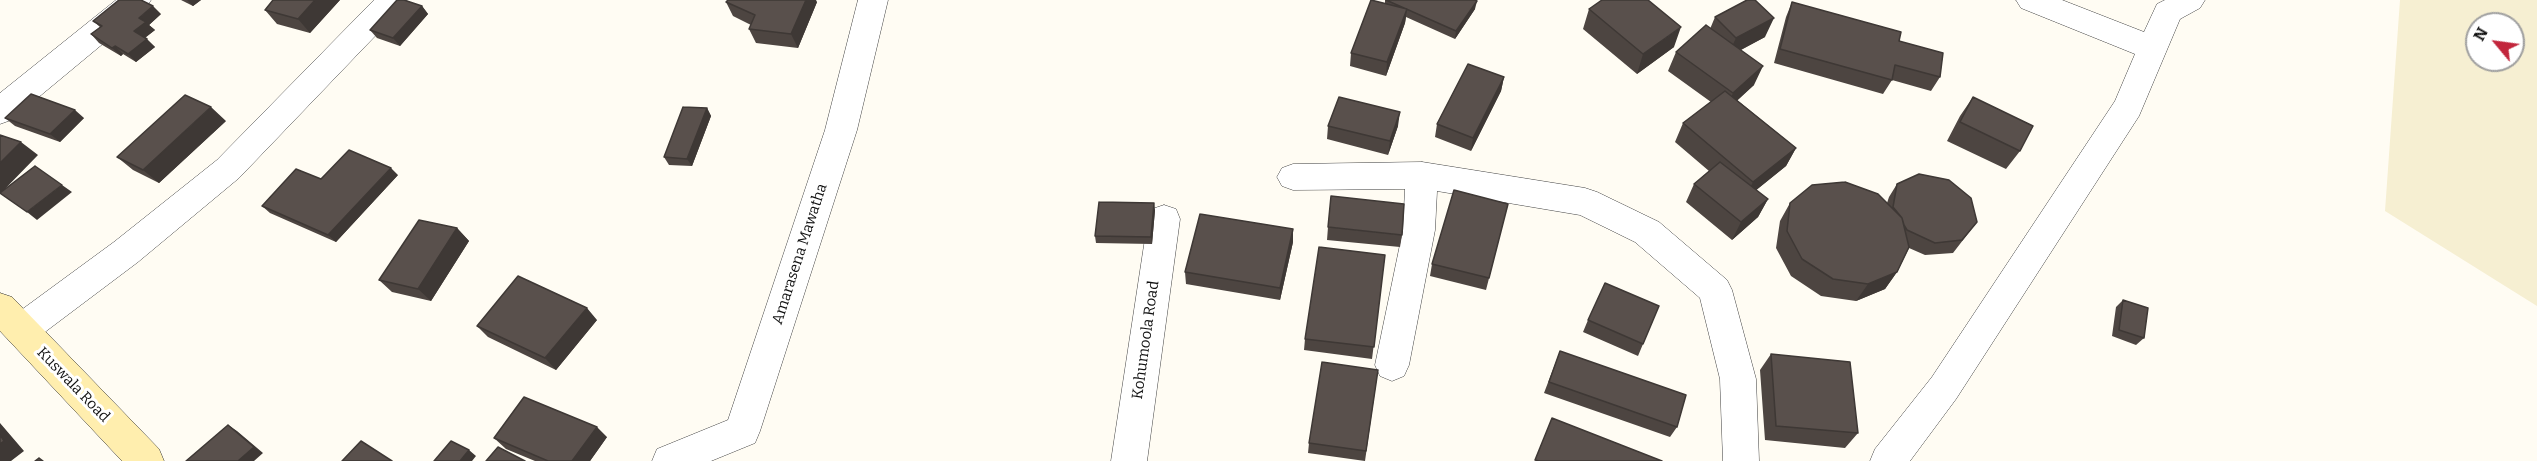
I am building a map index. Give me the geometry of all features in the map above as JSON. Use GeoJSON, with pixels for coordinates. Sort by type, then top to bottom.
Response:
{"type":"FeatureCollection","features":[{"type":"Feature","properties":{"kind":"street"},"geometry":{"type":"LineString","coordinates":[[0,111],[136,0]]}},
{"type":"Feature","properties":{"kind":"street"},"geometry":{"type":"LineString","coordinates":[[10,319],[126,252],[228,169],[392,0]]}},
{"type":"Feature","properties":{"kind":"street","name":"Amarasena Mawatha"},"geometry":{"type":"LineString","coordinates":[[670,461],[742,431],[841,130],[873,0]]}},
{"type":"Feature","properties":{"kind":"street"},"geometry":{"type":"LineString","coordinates":[[2031,0],[2153,48]]}},
{"type":"Feature","properties":{"kind":"street"},"geometry":{"type":"LineString","coordinates":[[1888,461],[1944,387],[2128,106],[2168,12],[2190,0]]}},
{"type":"Feature","properties":{"kind":"street"},"geometry":{"type":"LineString","coordinates":[[1392,365],[1419,230],[1422,175]]}},
{"type":"Feature","properties":{"kind":"street"},"geometry":{"type":"LineString","coordinates":[[1293,177],[1422,175],[1585,202],[1647,232],[1715,290],[1738,379],[1741,461]]}},
{"type":"Feature","properties":{"kind":"street","name":"Kohumoola Road"},"geometry":{"type":"LineString","coordinates":[[1129,461],[1164,219]]}},
{"type":"Feature","properties":{"kind":"street","name":"Kuswala Road"},"geometry":{"type":"LineString","coordinates":[[10,319],[146,461]]}},
{"type":"Feature","properties":{"kind":"shaded area"},"geometry":{"type":"Polygon","coordinates":[[[2400,0],[2537,0],[2537,306],[2385,211],[2400,0]]]}},
{"type":"Feature","properties":{"kind":"building"},"geometry":{"type":"Polygon","coordinates":[[[119,0],[141,0],[153,6],[139,18],[146,22],[134,31],[147,39],[128,54],[115,46],[112,48],[91,34],[102,26],[93,21],[119,0]]]}},
{"type":"Feature","properties":{"kind":"building"},"geometry":{"type":"Polygon","coordinates":[[[273,0],[315,0],[298,19],[265,10],[273,0]]]}},
{"type":"Feature","properties":{"kind":"building"},"geometry":{"type":"Polygon","coordinates":[[[397,0],[422,6],[393,38],[370,30],[397,0]]]}},
{"type":"Feature","properties":{"kind":"building"},"geometry":{"type":"Polygon","coordinates":[[[728,0],[806,0],[791,34],[749,29],[755,15],[726,2],[728,0]]]}},
{"type":"Feature","properties":{"kind":"building"},"geometry":{"type":"Polygon","coordinates":[[[1371,0],[1407,9],[1387,62],[1351,53],[1371,0]]]}},
{"type":"Feature","properties":{"kind":"building"},"geometry":{"type":"Polygon","coordinates":[[[1386,0],[1475,0],[1477,1],[1456,31],[1386,0]]]}},
{"type":"Feature","properties":{"kind":"building"},"geometry":{"type":"Polygon","coordinates":[[[1602,0],[1648,0],[1681,27],[1643,54],[1589,9],[1602,0]]]}},
{"type":"Feature","properties":{"kind":"building"},"geometry":{"type":"Polygon","coordinates":[[[1747,0],[1755,0],[1774,18],[1736,38],[1715,17],[1747,0]]]}},
{"type":"Feature","properties":{"kind":"building"},"geometry":{"type":"Polygon","coordinates":[[[1792,2],[1901,32],[1899,41],[1943,53],[1940,77],[1895,65],[1892,80],[1780,49],[1792,2]]]}},
{"type":"Feature","properties":{"kind":"building"},"geometry":{"type":"Polygon","coordinates":[[[1706,25],[1763,66],[1733,93],[1676,52],[1706,25]]]}},
{"type":"Feature","properties":{"kind":"building"},"geometry":{"type":"Polygon","coordinates":[[[1468,64],[1504,77],[1473,138],[1437,124],[1468,64]]]}},
{"type":"Feature","properties":{"kind":"building"},"geometry":{"type":"Polygon","coordinates":[[[1725,91],[1796,148],[1753,182],[1683,123],[1725,91]]]}},
{"type":"Feature","properties":{"kind":"building"},"geometry":{"type":"Polygon","coordinates":[[[31,94],[75,110],[50,134],[5,118],[31,94]]]}},
{"type":"Feature","properties":{"kind":"building"},"geometry":{"type":"Polygon","coordinates":[[[185,95],[211,107],[143,170],[117,157],[185,95]]]}},
{"type":"Feature","properties":{"kind":"building"},"geometry":{"type":"Polygon","coordinates":[[[1339,97],[1400,112],[1390,141],[1328,126],[1339,97]]]}},
{"type":"Feature","properties":{"kind":"building"},"geometry":{"type":"Polygon","coordinates":[[[1973,97],[2033,126],[2020,151],[1960,122],[1973,97]]]}},
{"type":"Feature","properties":{"kind":"building"},"geometry":{"type":"Polygon","coordinates":[[[683,107],[707,108],[687,159],[664,157],[683,107]]]}},
{"type":"Feature","properties":{"kind":"building"},"geometry":{"type":"Polygon","coordinates":[[[0,135],[21,142],[0,163],[0,135]]]}},
{"type":"Feature","properties":{"kind":"building"},"geometry":{"type":"Polygon","coordinates":[[[349,150],[391,168],[328,235],[262,206],[296,169],[321,179],[349,150]]]}},
{"type":"Feature","properties":{"kind":"building"},"geometry":{"type":"Polygon","coordinates":[[[1720,162],[1768,199],[1741,222],[1694,184],[1720,162]]]}},
{"type":"Feature","properties":{"kind":"building"},"geometry":{"type":"Polygon","coordinates":[[[35,166],[62,185],[27,212],[0,193],[35,166]]]}},
{"type":"Feature","properties":{"kind":"building"},"geometry":{"type":"Polygon","coordinates":[[[1919,174],[1949,180],[1971,198],[1977,222],[1962,240],[1935,243],[1907,230],[1902,218],[1893,207],[1897,184],[1919,174]]]}},
{"type":"Feature","properties":{"kind":"building"},"geometry":{"type":"Polygon","coordinates":[[[1845,182],[1878,194],[1902,218],[1909,247],[1897,272],[1868,284],[1833,279],[1802,259],[1787,231],[1790,203],[1812,185],[1845,182]]]}},
{"type":"Feature","properties":{"kind":"building"},"geometry":{"type":"Polygon","coordinates":[[[1454,190],[1508,204],[1489,278],[1432,264],[1454,190]]]}},
{"type":"Feature","properties":{"kind":"building"},"geometry":{"type":"Polygon","coordinates":[[[1331,196],[1404,204],[1402,235],[1328,227],[1331,196]]]}},
{"type":"Feature","properties":{"kind":"building"},"geometry":{"type":"Polygon","coordinates":[[[1099,202],[1154,203],[1151,237],[1095,236],[1099,202]]]}},
{"type":"Feature","properties":{"kind":"building"},"geometry":{"type":"Polygon","coordinates":[[[1200,214],[1293,229],[1280,288],[1185,272],[1200,214]]]}},
{"type":"Feature","properties":{"kind":"building"},"geometry":{"type":"Polygon","coordinates":[[[419,220],[457,228],[418,289],[379,280],[419,220]]]}},
{"type":"Feature","properties":{"kind":"building"},"geometry":{"type":"Polygon","coordinates":[[[1319,247],[1385,255],[1374,347],[1305,339],[1319,247]]]}},
{"type":"Feature","properties":{"kind":"building"},"geometry":{"type":"Polygon","coordinates":[[[518,276],[587,308],[545,358],[477,326],[518,276]]]}},
{"type":"Feature","properties":{"kind":"building"},"geometry":{"type":"Polygon","coordinates":[[[1605,283],[1659,306],[1643,344],[1588,320],[1605,283]]]}},
{"type":"Feature","properties":{"kind":"building"},"geometry":{"type":"Polygon","coordinates":[[[2123,300],[2148,308],[2144,338],[2119,330],[2123,300]]]}},
{"type":"Feature","properties":{"kind":"building"},"geometry":{"type":"Polygon","coordinates":[[[1560,351],[1686,395],[1677,427],[1549,382],[1560,351]]]}},
{"type":"Feature","properties":{"kind":"building"},"geometry":{"type":"Polygon","coordinates":[[[1771,354],[1850,362],[1858,433],[1776,426],[1771,354]]]}},
{"type":"Feature","properties":{"kind":"building"},"geometry":{"type":"Polygon","coordinates":[[[1322,362],[1378,370],[1366,451],[1309,443],[1322,362]]]}},
{"type":"Feature","properties":{"kind":"building"},"geometry":{"type":"Polygon","coordinates":[[[524,397],[597,427],[572,461],[548,461],[494,438],[524,397]]]}},
{"type":"Feature","properties":{"kind":"building"},"geometry":{"type":"Polygon","coordinates":[[[1552,418],[1662,461],[1535,460],[1552,418]]]}},
{"type":"Feature","properties":{"kind":"building"},"geometry":{"type":"Polygon","coordinates":[[[228,425],[254,447],[238,461],[186,461],[228,425]]]}},
{"type":"Feature","properties":{"kind":"building"},"geometry":{"type":"Polygon","coordinates":[[[361,441],[392,461],[342,461],[361,441]]]}},
{"type":"Feature","properties":{"kind":"building"},"geometry":{"type":"Polygon","coordinates":[[[451,441],[469,450],[460,461],[434,461],[451,441]]]}},
{"type":"Feature","properties":{"kind":"building"},"geometry":{"type":"Polygon","coordinates":[[[498,447],[525,461],[486,461],[498,447]]]}}]}
